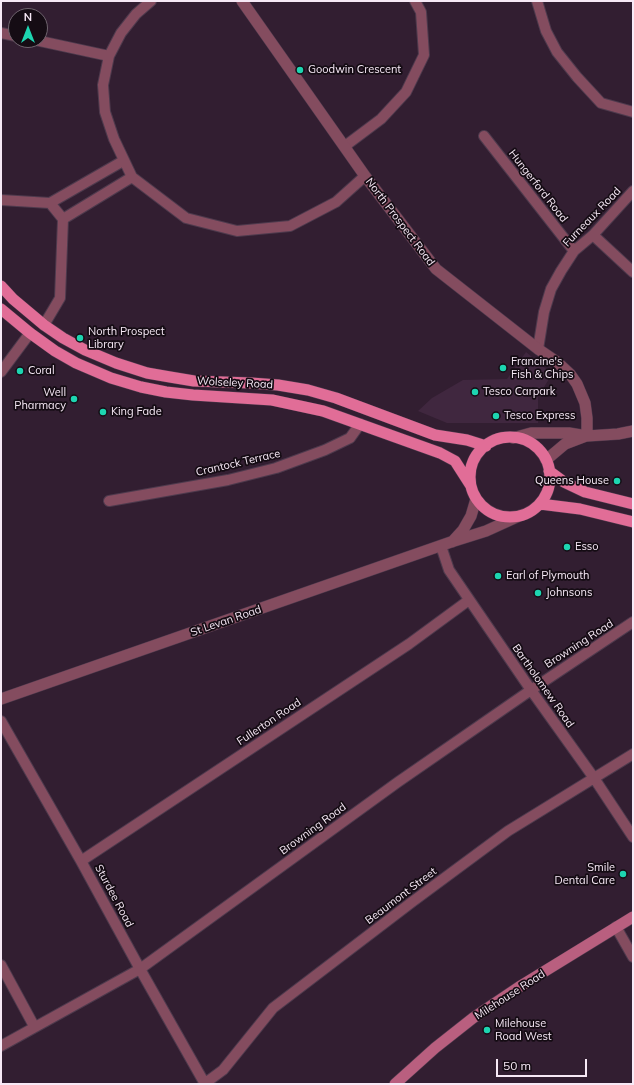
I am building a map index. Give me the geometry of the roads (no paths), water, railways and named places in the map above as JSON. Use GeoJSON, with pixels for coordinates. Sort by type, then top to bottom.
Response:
{"type":"FeatureCollection","features":[{"type":"Feature","properties":{"kind":"main road","name":"Wolseley Road"},"geometry":{"type":"LineString","coordinates":[[1,286],[13,299],[63,338],[85,350],[147,373],[170,378],[264,384],[308,390],[336,398],[435,435],[467,440],[486,446]]}},
{"type":"Feature","properties":{"kind":"main road","name":"Wolseley Road"},"geometry":{"type":"LineString","coordinates":[[1,308],[30,333],[55,351],[76,363],[111,378],[141,387],[166,392],[272,400],[323,411],[440,454],[455,461],[471,486]]}},
{"type":"Feature","properties":{"kind":"main road"},"geometry":{"type":"LineString","coordinates":[[513,438],[526,441],[538,449],[546,460],[550,480],[548,489],[540,504],[530,512],[519,516],[498,516],[486,509],[476,498],[471,486],[470,471],[476,457],[486,446],[499,439],[513,438]]}},
{"type":"Feature","properties":{"kind":"main road"},"geometry":{"type":"LineString","coordinates":[[549,471],[564,482],[585,492],[633,504]]}},
{"type":"Feature","properties":{"kind":"main road"},"geometry":{"type":"LineString","coordinates":[[540,504],[580,509],[633,522]]}},
{"type":"Feature","properties":{"kind":"main road","name":"Milehouse Road"},"geometry":{"type":"LineString","coordinates":[[395,1084],[435,1048],[473,1018],[633,917]]}},
{"type":"Feature","properties":{"kind":"street"},"geometry":{"type":"LineString","coordinates":[[151,1],[136,14],[121,33],[109,56],[103,85],[105,112],[114,140],[132,177],[186,218],[237,231],[290,226],[336,202],[366,176]]}},
{"type":"Feature","properties":{"kind":"street","name":"North Prospect Road"},"geometry":{"type":"LineString","coordinates":[[242,1],[366,176],[436,269],[538,349],[557,362],[570,374],[577,384],[585,403],[587,436]]}},
{"type":"Feature","properties":{"kind":"street"},"geometry":{"type":"LineString","coordinates":[[345,146],[381,119],[406,92],[424,55],[421,12],[415,1]]}},
{"type":"Feature","properties":{"kind":"street"},"geometry":{"type":"LineString","coordinates":[[537,1],[546,31],[557,52],[577,77],[601,104],[633,112]]}},
{"type":"Feature","properties":{"kind":"street"},"geometry":{"type":"LineString","coordinates":[[48,43],[109,56]]}},
{"type":"Feature","properties":{"kind":"street","name":"Hungerford Road"},"geometry":{"type":"LineString","coordinates":[[484,136],[574,251]]}},
{"type":"Feature","properties":{"kind":"street"},"geometry":{"type":"LineString","coordinates":[[1,200],[50,203],[124,161]]}},
{"type":"Feature","properties":{"kind":"street"},"geometry":{"type":"LineString","coordinates":[[63,219],[132,177]]}},
{"type":"Feature","properties":{"kind":"street","name":"Furneaux Road"},"geometry":{"type":"LineString","coordinates":[[538,349],[544,312],[551,289],[574,251],[593,235],[633,191]]}},
{"type":"Feature","properties":{"kind":"street"},"geometry":{"type":"LineString","coordinates":[[44,324],[60,298],[63,219],[50,203]]}},
{"type":"Feature","properties":{"kind":"street"},"geometry":{"type":"LineString","coordinates":[[593,235],[633,272]]}},
{"type":"Feature","properties":{"kind":"street"},"geometry":{"type":"LineString","coordinates":[[1,372],[30,333]]}},
{"type":"Feature","properties":{"kind":"street","name":"Crantock Terrace"},"geometry":{"type":"LineString","coordinates":[[109,500],[228,480],[276,468],[325,450],[350,438],[360,424]]}},
{"type":"Feature","properties":{"kind":"street"},"geometry":{"type":"LineString","coordinates":[[513,438],[531,433],[569,433],[587,436],[618,434],[633,431]]}},
{"type":"Feature","properties":{"kind":"street"},"geometry":{"type":"LineString","coordinates":[[546,460],[565,444],[587,436]]}},
{"type":"Feature","properties":{"kind":"street"},"geometry":{"type":"LineString","coordinates":[[451,542],[463,530],[470,516],[476,498]]}},
{"type":"Feature","properties":{"kind":"street","name":"St Levan Road"},"geometry":{"type":"LineString","coordinates":[[1,700],[486,531],[519,516]]}},
{"type":"Feature","properties":{"kind":"street","name":"Bartholomew Road"},"geometry":{"type":"LineString","coordinates":[[440,546],[449,570],[531,690],[594,778],[633,837]]}},
{"type":"Feature","properties":{"kind":"street","name":"Fullerton Road"},"geometry":{"type":"LineString","coordinates":[[81,861],[409,644],[469,600]]}},
{"type":"Feature","properties":{"kind":"street","name":"Browning Road"},"geometry":{"type":"LineString","coordinates":[[1,1046],[34,1026],[140,968],[398,782],[633,622]]}},
{"type":"Feature","properties":{"kind":"street","name":"Sturdee Road"},"geometry":{"type":"LineString","coordinates":[[1,721],[205,1084]]}},
{"type":"Feature","properties":{"kind":"street","name":"Beaumont Street"},"geometry":{"type":"LineString","coordinates":[[205,1084],[223,1070],[273,1008],[508,831],[633,754]]}},
{"type":"Feature","properties":{"kind":"street"},"geometry":{"type":"LineString","coordinates":[[616,927],[633,957]]}},
{"type":"Feature","properties":{"kind":"street"},"geometry":{"type":"LineString","coordinates":[[1,965],[34,1026]]}},
{"type":"Feature","properties":{"kind":"place","name":"Goodwin Crescent"},"geometry":{"type":"Point","coordinates":[300,70]}},
{"type":"Feature","properties":{"kind":"place","name":"North Prospect Library"},"geometry":{"type":"Point","coordinates":[80,338]}},
{"type":"Feature","properties":{"kind":"place","name":"Francine's Fish & Chips"},"geometry":{"type":"Point","coordinates":[503,368]}},
{"type":"Feature","properties":{"kind":"place","name":"Coral"},"geometry":{"type":"Point","coordinates":[20,371]}},
{"type":"Feature","properties":{"kind":"place","name":"Tesco Carpark"},"geometry":{"type":"Point","coordinates":[475,392]}},
{"type":"Feature","properties":{"kind":"place","name":"Well Pharmacy"},"geometry":{"type":"Point","coordinates":[74,399]}},
{"type":"Feature","properties":{"kind":"place","name":"King Fade"},"geometry":{"type":"Point","coordinates":[103,412]}},
{"type":"Feature","properties":{"kind":"place","name":"Tesco Express"},"geometry":{"type":"Point","coordinates":[496,416]}},
{"type":"Feature","properties":{"kind":"place","name":"Queens House"},"geometry":{"type":"Point","coordinates":[617,481]}},
{"type":"Feature","properties":{"kind":"place","name":"Esso"},"geometry":{"type":"Point","coordinates":[567,547]}},
{"type":"Feature","properties":{"kind":"place","name":"Earl of Plymouth"},"geometry":{"type":"Point","coordinates":[498,576]}},
{"type":"Feature","properties":{"kind":"place","name":"Johnsons"},"geometry":{"type":"Point","coordinates":[538,593]}},
{"type":"Feature","properties":{"kind":"place","name":"Smile Dental Care"},"geometry":{"type":"Point","coordinates":[623,874]}},
{"type":"Feature","properties":{"kind":"place","name":"Milehouse Road West"},"geometry":{"type":"Point","coordinates":[487,1030]}}]}
